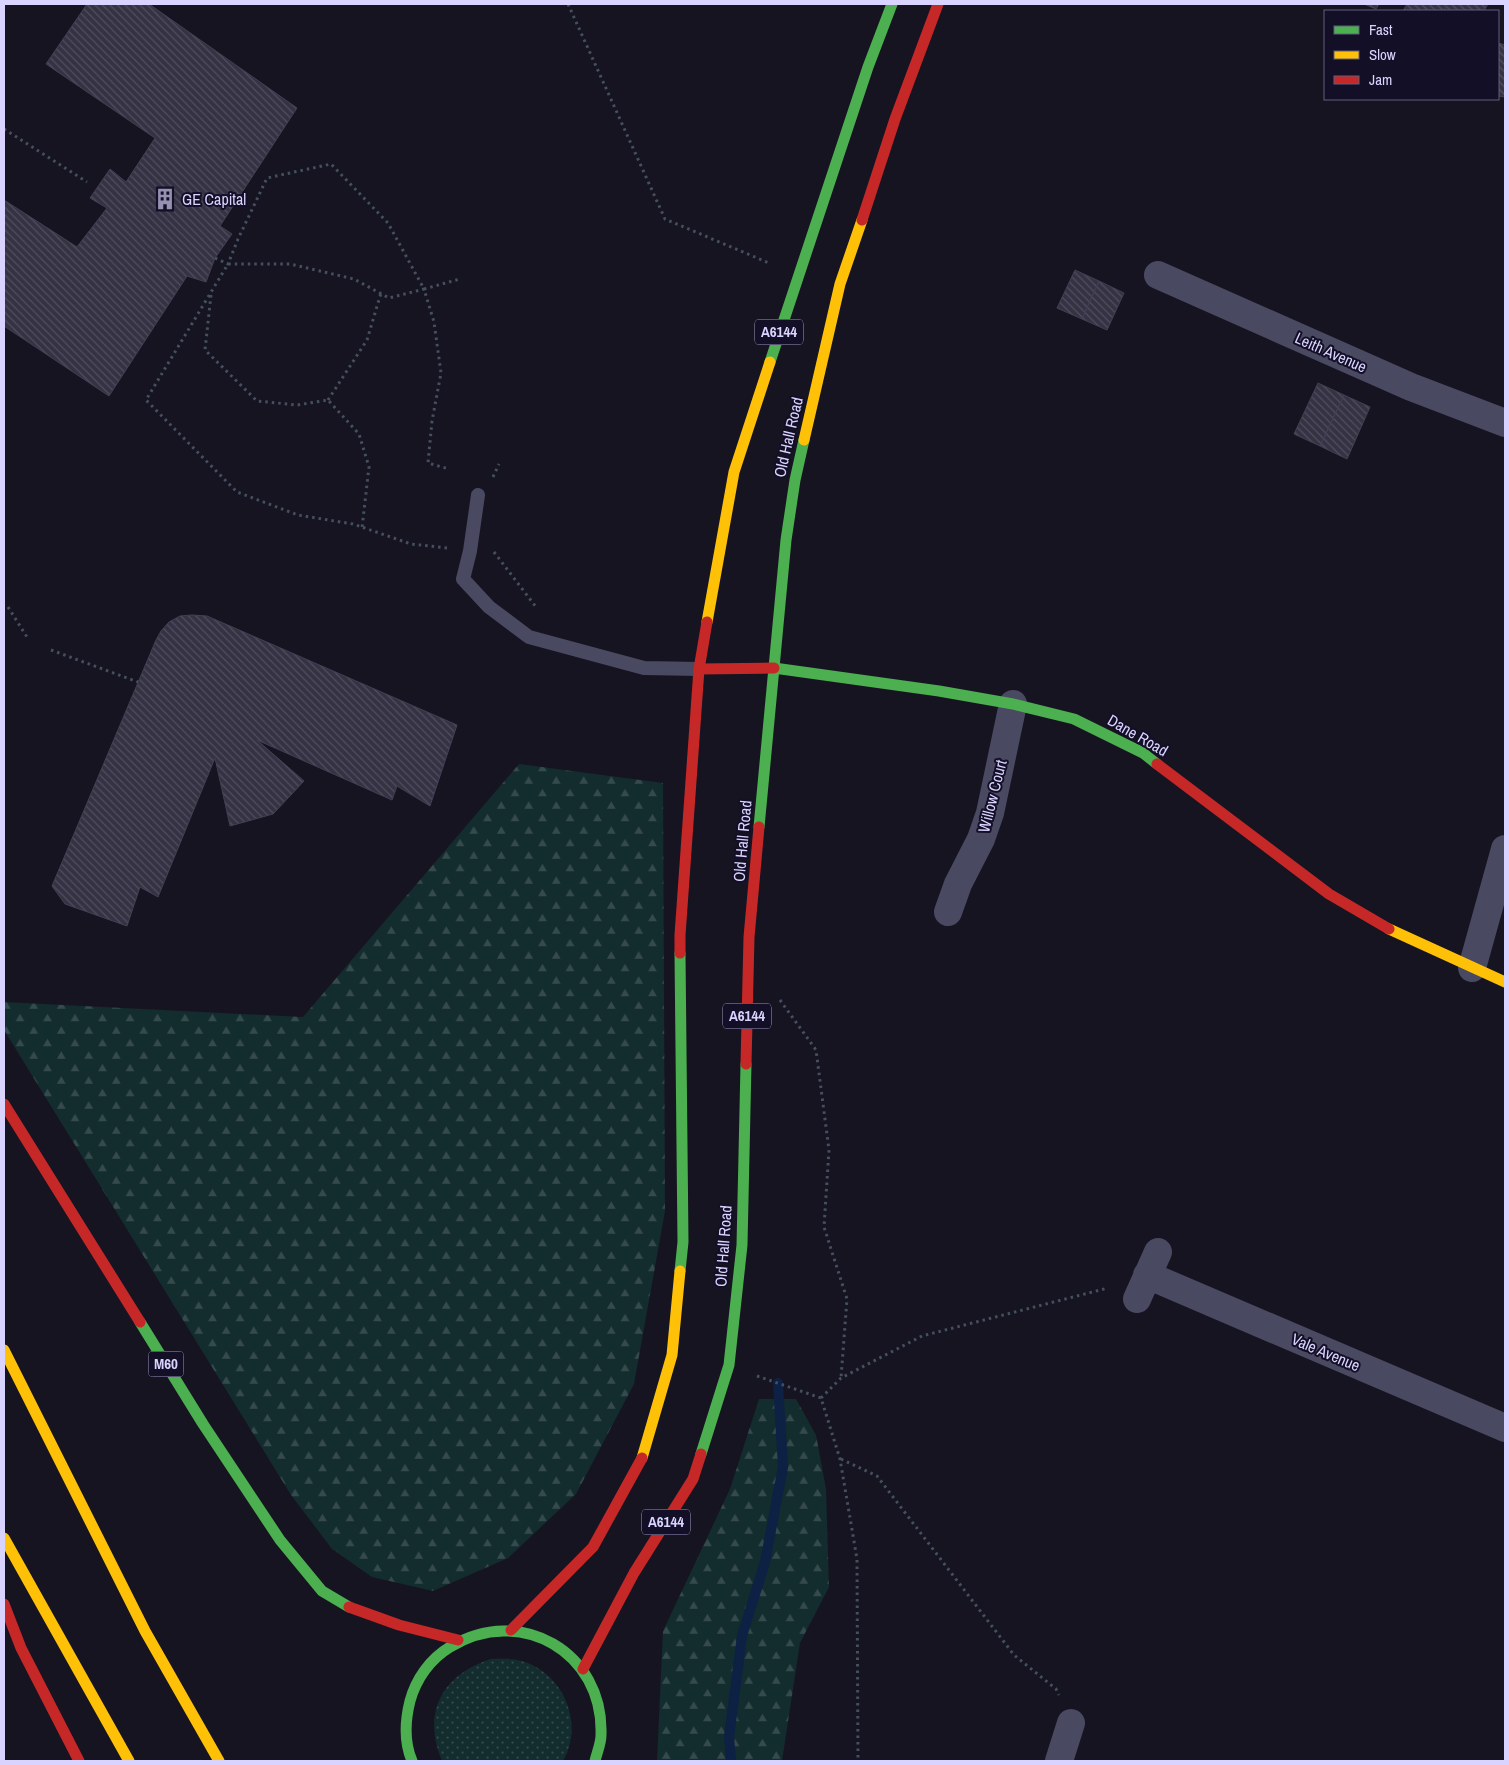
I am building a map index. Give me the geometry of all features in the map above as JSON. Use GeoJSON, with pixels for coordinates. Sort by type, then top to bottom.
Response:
{"type":"FeatureCollection","features":[{"type":"Feature","properties":{"kind":"main road","name":"A6144"},"geometry":{"type":"LineString","coordinates":[[511,1630],[592,1547],[644,1455],[672,1355],[683,1242],[680,935],[699,669],[722,528],[734,472],[797,277],[868,67],[892,4]]}},
{"type":"Feature","properties":{"kind":"main road","name":"Old Hall Road"},"geometry":{"type":"LineString","coordinates":[[583,1669],[634,1573],[693,1479],[728,1365],[742,1245],[750,937],[786,540],[795,480],[840,284],[895,119],[938,4]]}},
{"type":"Feature","properties":{"kind":"main road","name":"Dane Road"},"geometry":{"type":"LineString","coordinates":[[699,669],[774,668],[940,691],[1013,704],[1074,719],[1143,753],[1328,894],[1395,932],[1505,982]]}},
{"type":"Feature","properties":{"kind":"main road","name":"M60"},"geometry":{"type":"LineString","coordinates":[[4,1104],[203,1424],[280,1540],[322,1591],[350,1607],[399,1624],[458,1640]]}},
{"type":"Feature","properties":{"kind":"main road"},"geometry":{"type":"LineString","coordinates":[[4,1350],[145,1631],[219,1761]]}},
{"type":"Feature","properties":{"kind":"main road"},"geometry":{"type":"LineString","coordinates":[[4,1538],[128,1761]]}},
{"type":"Feature","properties":{"kind":"main road"},"geometry":{"type":"LineString","coordinates":[[4,1604],[21,1648],[79,1761]]}},
{"type":"Feature","properties":{"kind":"main road"},"geometry":{"type":"LineString","coordinates":[[409,1760],[405,1723],[412,1690],[431,1661],[458,1640],[484,1631],[511,1630],[539,1635],[563,1649],[583,1669],[598,1699],[602,1733],[607,1752]]}},
{"type":"Feature","properties":{"kind":"main road"},"geometry":{"type":"LineString","coordinates":[[595,1761],[602,1733]]}},
{"type":"Feature","properties":{"kind":"street","name":"Leith Avenue"},"geometry":{"type":"LineString","coordinates":[[1158,275],[1411,387],[1505,423]]}},
{"type":"Feature","properties":{"kind":"street","name":"Willow Court"},"geometry":{"type":"LineString","coordinates":[[948,912],[958,884],[981,839],[990,813],[1013,704]]}},
{"type":"Feature","properties":{"kind":"street"},"geometry":{"type":"LineString","coordinates":[[1472,968],[1505,849]]}},
{"type":"Feature","properties":{"kind":"street","name":"Vale Avenue"},"geometry":{"type":"LineString","coordinates":[[1147,1275],[1505,1428]]}},
{"type":"Feature","properties":{"kind":"street"},"geometry":{"type":"LineString","coordinates":[[1068,1759],[1071,1723]]}},
{"type":"Feature","properties":{"kind":"lane"},"geometry":{"type":"LineString","coordinates":[[478,495],[470,551],[463,579],[489,607],[529,637],[644,668],[699,669]]}},
{"type":"Feature","properties":{"kind":"path"},"geometry":{"type":"LineString","coordinates":[[568,4],[665,218],[756,257],[797,277]]}},
{"type":"Feature","properties":{"kind":"path"},"geometry":{"type":"LineString","coordinates":[[4,129],[87,182]]}},
{"type":"Feature","properties":{"kind":"path"},"geometry":{"type":"LineString","coordinates":[[449,469],[428,463],[432,421],[441,373],[434,322],[424,289],[388,223],[331,164],[267,178],[228,264],[146,400],[237,492],[298,515],[353,524],[411,544],[470,551]]}},
{"type":"Feature","properties":{"kind":"path"},"geometry":{"type":"LineString","coordinates":[[216,258],[228,264],[290,264],[354,279],[389,298],[460,279]]}},
{"type":"Feature","properties":{"kind":"path"},"geometry":{"type":"LineString","coordinates":[[211,292],[205,350],[257,401],[296,405],[328,400],[367,340],[381,293]]}},
{"type":"Feature","properties":{"kind":"path"},"geometry":{"type":"LineString","coordinates":[[328,400],[359,434],[369,467],[362,528]]}},
{"type":"Feature","properties":{"kind":"path"},"geometry":{"type":"LineString","coordinates":[[493,477],[499,464]]}},
{"type":"Feature","properties":{"kind":"path"},"geometry":{"type":"LineString","coordinates":[[491,549],[536,607]]}},
{"type":"Feature","properties":{"kind":"path"},"geometry":{"type":"LineString","coordinates":[[8,606],[27,637]]}},
{"type":"Feature","properties":{"kind":"path"},"geometry":{"type":"LineString","coordinates":[[51,650],[138,682]]}},
{"type":"Feature","properties":{"kind":"path"},"geometry":{"type":"LineString","coordinates":[[777,997],[816,1050],[829,1150],[824,1227],[847,1299],[842,1378]]}},
{"type":"Feature","properties":{"kind":"path"},"geometry":{"type":"LineString","coordinates":[[821,1398],[842,1378],[922,1336],[1101,1291],[1147,1275]]}},
{"type":"Feature","properties":{"kind":"path"},"geometry":{"type":"LineString","coordinates":[[728,1365],[821,1398]]}},
{"type":"Feature","properties":{"kind":"path"},"geometry":{"type":"LineString","coordinates":[[821,1398],[840,1459],[857,1559],[858,1761]]}},
{"type":"Feature","properties":{"kind":"path"},"geometry":{"type":"LineString","coordinates":[[840,1459],[877,1476],[1014,1655],[1056,1690],[1071,1723]]}},
{"type":"Feature","properties":{"kind":"green space"},"geometry":{"type":"Polygon","coordinates":[[[519,764],[663,783],[665,1211],[634,1384],[576,1494],[508,1558],[433,1591],[372,1577],[332,1549],[291,1495],[4,1030],[4,1002],[303,1017],[519,764]]]}},
{"type":"Feature","properties":{"kind":"green space"},"geometry":{"type":"Polygon","coordinates":[[[759,1399],[796,1399],[816,1435],[826,1489],[829,1587],[800,1643],[782,1761],[657,1761],[663,1631],[730,1489],[759,1399]]]}},
{"type":"Feature","properties":{"kind":"green space"},"geometry":{"type":"Polygon","coordinates":[[[491,1659],[522,1661],[536,1667],[549,1676],[559,1688],[571,1716],[572,1731],[563,1761],[442,1761],[436,1743],[434,1727],[440,1698],[459,1675],[491,1659]]]}},
{"type":"Feature","properties":{"kind":"building","name":"GE Capital"},"geometry":{"type":"Polygon","coordinates":[[[87,4],[149,4],[297,108],[220,226],[232,234],[215,258],[206,282],[187,276],[109,396],[4,326],[4,200],[77,247],[107,208],[90,198],[110,169],[126,182],[155,138],[46,64],[87,4]]]}},
{"type":"Feature","properties":{"kind":"building"},"geometry":{"type":"Polygon","coordinates":[[[1364,4],[1379,4],[1376,9],[1364,4]]]}},
{"type":"Feature","properties":{"kind":"building"},"geometry":{"type":"Polygon","coordinates":[[[1407,4],[1447,4],[1444,10],[1404,10],[1407,4]]]}},
{"type":"Feature","properties":{"kind":"building"},"geometry":{"type":"Polygon","coordinates":[[[1447,4],[1488,4],[1485,10],[1444,10],[1447,4]]]}},
{"type":"Feature","properties":{"kind":"building"},"geometry":{"type":"Polygon","coordinates":[[[1499,43],[1505,45],[1505,97],[1499,96],[1499,43]]]}},
{"type":"Feature","properties":{"kind":"building"},"geometry":{"type":"Polygon","coordinates":[[[1075,270],[1099,281],[1082,319],[1057,308],[1075,270]]]}},
{"type":"Feature","properties":{"kind":"building"},"geometry":{"type":"Polygon","coordinates":[[[1099,281],[1124,293],[1107,330],[1082,319],[1099,281]]]}},
{"type":"Feature","properties":{"kind":"building"},"geometry":{"type":"Polygon","coordinates":[[[1318,383],[1344,395],[1320,446],[1294,434],[1318,383]]]}},
{"type":"Feature","properties":{"kind":"building"},"geometry":{"type":"Polygon","coordinates":[[[1344,395],[1370,407],[1347,459],[1320,446],[1344,395]]]}},
{"type":"Feature","properties":{"kind":"building"},"geometry":{"type":"Polygon","coordinates":[[[180,616],[207,616],[457,725],[430,806],[397,786],[392,800],[257,740],[304,781],[273,814],[230,826],[215,758],[158,897],[140,887],[127,926],[65,904],[52,886],[156,640],[169,622],[180,616]]]}},
{"type":"Feature","properties":{"kind":"waterway"},"geometry":{"type":"LineString","coordinates":[[731,1761],[729,1737],[742,1636],[765,1562],[783,1467],[778,1383]]}},
{"type":"Feature","properties":{"kind":"traffic: fast"},"geometry":{"type":"LineString","coordinates":[[770,362],[868,67],[892,4]]}},
{"type":"Feature","properties":{"kind":"traffic: fast"},"geometry":{"type":"LineString","coordinates":[[759,827],[786,540],[795,480],[804,440]]}},
{"type":"Feature","properties":{"kind":"traffic: fast"},"geometry":{"type":"LineString","coordinates":[[774,668],[939,691],[1013,704],[1074,719],[1143,753],[1157,764]]}},
{"type":"Feature","properties":{"kind":"traffic: fast"},"geometry":{"type":"LineString","coordinates":[[680,953],[683,1242],[680,1271]]}},
{"type":"Feature","properties":{"kind":"traffic: fast"},"geometry":{"type":"LineString","coordinates":[[701,1454],[729,1365],[742,1245],[746,1064]]}},
{"type":"Feature","properties":{"kind":"traffic: fast"},"geometry":{"type":"LineString","coordinates":[[140,1322],[203,1424],[280,1540],[322,1591],[349,1607]]}},
{"type":"Feature","properties":{"kind":"traffic: fast"},"geometry":{"type":"LineString","coordinates":[[412,1761],[409,1754],[406,1731],[407,1716],[410,1701],[420,1677],[436,1657],[450,1647],[477,1635],[504,1631],[529,1634],[553,1644],[573,1659],[589,1680],[598,1706],[601,1735],[595,1761]]}},
{"type":"Feature","properties":{"kind":"traffic: slow"},"geometry":{"type":"LineString","coordinates":[[804,440],[840,284],[862,220]]}},
{"type":"Feature","properties":{"kind":"traffic: slow"},"geometry":{"type":"LineString","coordinates":[[707,622],[734,472],[770,362]]}},
{"type":"Feature","properties":{"kind":"traffic: slow"},"geometry":{"type":"LineString","coordinates":[[1389,929],[1505,982]]}},
{"type":"Feature","properties":{"kind":"traffic: slow"},"geometry":{"type":"LineString","coordinates":[[642,1458],[672,1355],[680,1271]]}},
{"type":"Feature","properties":{"kind":"traffic: slow"},"geometry":{"type":"LineString","coordinates":[[4,1350],[145,1631],[219,1761]]}},
{"type":"Feature","properties":{"kind":"traffic: slow"},"geometry":{"type":"LineString","coordinates":[[4,1538],[129,1761]]}},
{"type":"Feature","properties":{"kind":"traffic: jam"},"geometry":{"type":"LineString","coordinates":[[862,220],[895,119],[938,4]]}},
{"type":"Feature","properties":{"kind":"traffic: jam"},"geometry":{"type":"LineString","coordinates":[[680,953],[699,669],[707,622]]}},
{"type":"Feature","properties":{"kind":"traffic: jam"},"geometry":{"type":"LineString","coordinates":[[699,669],[774,668]]}},
{"type":"Feature","properties":{"kind":"traffic: jam"},"geometry":{"type":"LineString","coordinates":[[1157,764],[1329,894],[1389,929]]}},
{"type":"Feature","properties":{"kind":"traffic: jam"},"geometry":{"type":"LineString","coordinates":[[746,1064],[749,937],[759,827]]}},
{"type":"Feature","properties":{"kind":"traffic: jam"},"geometry":{"type":"LineString","coordinates":[[4,1104],[140,1322]]}},
{"type":"Feature","properties":{"kind":"traffic: jam"},"geometry":{"type":"LineString","coordinates":[[583,1669],[634,1573],[693,1479],[701,1454]]}},
{"type":"Feature","properties":{"kind":"traffic: jam"},"geometry":{"type":"LineString","coordinates":[[511,1630],[593,1547],[642,1458]]}},
{"type":"Feature","properties":{"kind":"traffic: jam"},"geometry":{"type":"LineString","coordinates":[[4,1604],[21,1648],[79,1761]]}},
{"type":"Feature","properties":{"kind":"traffic: jam"},"geometry":{"type":"LineString","coordinates":[[349,1607],[399,1625],[458,1640]]}},
{"type":"Feature","properties":{"kind":"place","name":"GE Capital"},"geometry":{"type":"Point","coordinates":[165,199]}}]}
